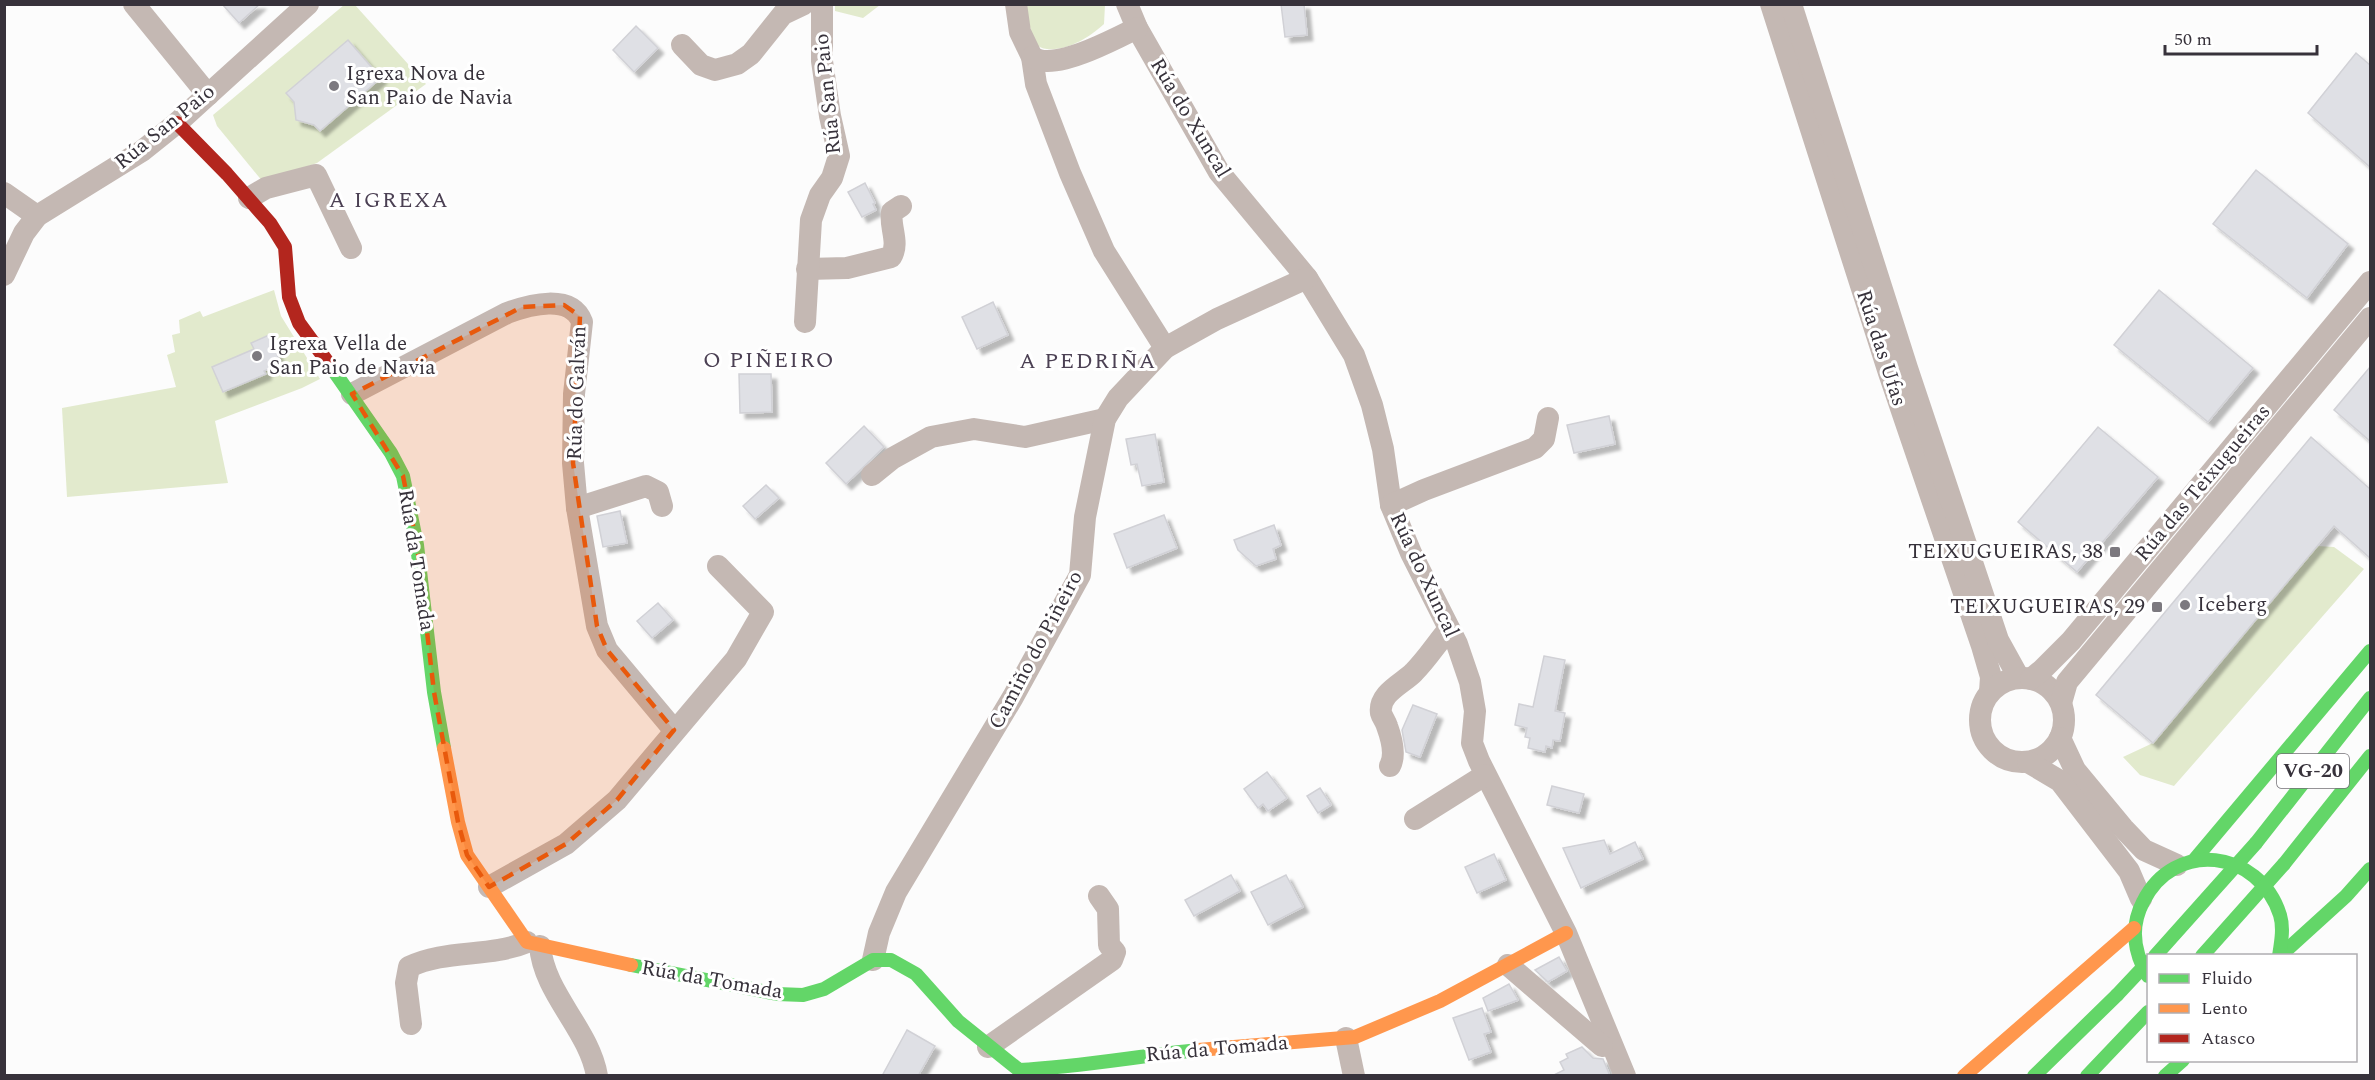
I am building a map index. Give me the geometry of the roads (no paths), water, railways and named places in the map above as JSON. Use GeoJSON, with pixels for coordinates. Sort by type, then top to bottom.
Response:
{"type":"FeatureCollection","features":[{"type":"Feature","properties":{"kind":"main road","name":"Rúa da Tomada"},"geometry":{"type":"LineString","coordinates":[[177,123],[270,223],[285,247],[289,297],[299,323],[352,394],[391,453],[403,476],[417,545],[434,692],[466,855],[533,944],[777,994],[803,995],[824,989],[873,960],[891,960],[916,974],[958,1021],[1018,1073],[1144,1055],[1355,1037],[1440,1001],[1566,933]]}},
{"type":"Feature","properties":{"kind":"main road"},"geometry":{"type":"LineString","coordinates":[[2147,974],[2141,966],[2134,944],[2134,921],[2141,899],[2157,879],[2186,862],[2370,651]]}},
{"type":"Feature","properties":{"kind":"main road","name":"VG-20"},"geometry":{"type":"LineString","coordinates":[[2157,954],[2256,843],[2370,698]]}},
{"type":"Feature","properties":{"kind":"main road","name":"VG-20"},"geometry":{"type":"LineString","coordinates":[[2204,954],[2284,864],[2370,756]]}},
{"type":"Feature","properties":{"kind":"main road"},"geometry":{"type":"LineString","coordinates":[[2186,862],[2214,859],[2232,862],[2249,871],[2268,890],[2285,914],[2280,954]]}},
{"type":"Feature","properties":{"kind":"main road"},"geometry":{"type":"LineString","coordinates":[[2282,954],[2370,869]]}},
{"type":"Feature","properties":{"kind":"main road"},"geometry":{"type":"LineString","coordinates":[[2310,908],[2339,901]]}},
{"type":"Feature","properties":{"kind":"main road"},"geometry":{"type":"LineString","coordinates":[[1964,1076],[2134,928]]}},
{"type":"Feature","properties":{"kind":"main road"},"geometry":{"type":"LineString","coordinates":[[2034,1076],[2147,963]]}},
{"type":"Feature","properties":{"kind":"main road"},"geometry":{"type":"LineString","coordinates":[[2086,1076],[2144,1016]]}},
{"type":"Feature","properties":{"kind":"main road"},"geometry":{"type":"LineString","coordinates":[[2164,1076],[2181,1062]]}},
{"type":"Feature","properties":{"kind":"street"},"geometry":{"type":"LineString","coordinates":[[134,4],[208,95]]}},
{"type":"Feature","properties":{"kind":"street","name":"Rúa San Paio"},"geometry":{"type":"LineString","coordinates":[[4,275],[24,233],[37,216],[142,151],[177,123],[308,4]]}},
{"type":"Feature","properties":{"kind":"street"},"geometry":{"type":"LineString","coordinates":[[682,45],[701,65],[714,70],[737,64],[751,54],[783,14],[804,4]]}},
{"type":"Feature","properties":{"kind":"street","name":"Rúa San Paio"},"geometry":{"type":"LineString","coordinates":[[805,322],[811,220],[820,195],[832,178],[839,156],[822,62],[822,4]]}},
{"type":"Feature","properties":{"kind":"street"},"geometry":{"type":"LineString","coordinates":[[1016,4],[1020,32],[1032,57],[1036,84],[1070,173],[1104,251],[1165,348]]}},
{"type":"Feature","properties":{"kind":"street","name":"Rúa do Xuncal"},"geometry":{"type":"LineString","coordinates":[[1127,4],[1137,28],[1219,172],[1308,278],[1354,355],[1372,405],[1383,449],[1391,504],[1411,553],[1457,644],[1473,695],[1475,711],[1472,743],[1485,775],[1566,933],[1625,1076]]}},
{"type":"Feature","properties":{"kind":"street","name":"Rúa das Ufas"},"geometry":{"type":"LineString","coordinates":[[1771,4],[1885,362],[1991,677],[1990,692],[1982,705],[1979,720],[1982,736],[1991,749],[2001,757],[2028,762],[2060,781],[2129,871],[2141,899]]}},
{"type":"Feature","properties":{"kind":"street","name":"Rúa das Ufas"},"geometry":{"type":"LineString","coordinates":[[1791,4],[1907,368],[1998,640],[2025,678],[2049,687],[2061,703]]}},
{"type":"Feature","properties":{"kind":"street"},"geometry":{"type":"LineString","coordinates":[[1032,57],[1044,62],[1062,58],[1108,42],[1137,28]]}},
{"type":"Feature","properties":{"kind":"street"},"geometry":{"type":"LineString","coordinates":[[249,198],[266,188],[316,175],[351,248]]}},
{"type":"Feature","properties":{"kind":"street"},"geometry":{"type":"LineString","coordinates":[[4,193],[37,216]]}},
{"type":"Feature","properties":{"kind":"street"},"geometry":{"type":"LineString","coordinates":[[807,269],[847,268],[891,257],[895,251],[894,231],[890,220],[892,212],[901,206]]}},
{"type":"Feature","properties":{"kind":"street","name":"Camiño do Piñeiro"},"geometry":{"type":"LineString","coordinates":[[873,960],[879,933],[896,892],[1013,697],[1080,575],[1085,517],[1105,419],[1118,398],[1165,348],[1217,319],[1308,278]]}},
{"type":"Feature","properties":{"kind":"street","name":"Rúa das Teixugueiras"},"geometry":{"type":"LineString","coordinates":[[2025,678],[2042,670],[2071,641],[2370,282]]}},
{"type":"Feature","properties":{"kind":"street","name":"Rúa do Galván"},"geometry":{"type":"LineString","coordinates":[[352,394],[507,313],[544,304],[564,305],[573,309],[580,316],[582,322],[573,416],[577,508],[590,586],[607,650],[674,730]]}},
{"type":"Feature","properties":{"kind":"street","name":"Rúa das Teixugueiras"},"geometry":{"type":"LineString","coordinates":[[2061,703],[2067,682],[2370,318]]}},
{"type":"Feature","properties":{"kind":"street"},"geometry":{"type":"LineString","coordinates":[[1391,504],[1535,448],[1544,439],[1548,418]]}},
{"type":"Feature","properties":{"kind":"street"},"geometry":{"type":"LineString","coordinates":[[872,476],[893,458],[931,437],[974,429],[1025,437],[1105,419]]}},
{"type":"Feature","properties":{"kind":"street"},"geometry":{"type":"LineString","coordinates":[[577,508],[646,486],[658,492],[662,506]]}},
{"type":"Feature","properties":{"kind":"street"},"geometry":{"type":"LineString","coordinates":[[489,887],[566,844],[617,800],[736,659],[762,612],[718,566]]}},
{"type":"Feature","properties":{"kind":"street"},"geometry":{"type":"LineString","coordinates":[[1390,766],[1392,746],[1381,713],[1382,705],[1394,686],[1413,674],[1449,629]]}},
{"type":"Feature","properties":{"kind":"street"},"geometry":{"type":"LineString","coordinates":[[1990,692],[2003,682],[2025,678]]}},
{"type":"Feature","properties":{"kind":"street"},"geometry":{"type":"LineString","coordinates":[[2028,762],[2041,758],[2052,750],[2060,738],[2064,721],[2061,703]]}},
{"type":"Feature","properties":{"kind":"street"},"geometry":{"type":"LineString","coordinates":[[2060,738],[2075,770],[2144,850],[2186,862]]}},
{"type":"Feature","properties":{"kind":"street"},"geometry":{"type":"LineString","coordinates":[[1414,819],[1485,775]]}},
{"type":"Feature","properties":{"kind":"street"},"geometry":{"type":"LineString","coordinates":[[988,1047],[1112,960],[1115,952],[1109,945],[1108,909],[1099,896]]}},
{"type":"Feature","properties":{"kind":"street"},"geometry":{"type":"LineString","coordinates":[[411,1024],[406,983],[410,967],[424,960],[509,950],[533,944]]}},
{"type":"Feature","properties":{"kind":"street","name":"Rúa da Tomada"},"geometry":{"type":"LineString","coordinates":[[533,944],[567,1012],[594,1058],[597,1076]]}},
{"type":"Feature","properties":{"kind":"street"},"geometry":{"type":"LineString","coordinates":[[1508,965],[1602,1046]]}},
{"type":"Feature","properties":{"kind":"street"},"geometry":{"type":"LineString","coordinates":[[1346,1038],[1354,1076]]}},
{"type":"Feature","properties":{"kind":"place","name":"Igrexa Nova de San Paio de Navia"},"geometry":{"type":"Point","coordinates":[334,86]}},
{"type":"Feature","properties":{"kind":"place","name":"Igrexa Vella de San Paio de Navia"},"geometry":{"type":"Point","coordinates":[257,356]}},
{"type":"Feature","properties":{"kind":"place","name":"TEIXUGUEIRAS, 38"},"geometry":{"type":"Point","coordinates":[2115,552]}},
{"type":"Feature","properties":{"kind":"place","name":"Iceberg"},"geometry":{"type":"Point","coordinates":[2185,605]}},
{"type":"Feature","properties":{"kind":"place","name":"TEIXUGUEIRAS, 29"},"geometry":{"type":"Point","coordinates":[2157,607]}},
{"type":"Feature","properties":{"kind":"district","name":"A IGREXA"},"geometry":{"type":"Point","coordinates":[389,200]}},
{"type":"Feature","properties":{"kind":"district","name":"O PIÑEIRO"},"geometry":{"type":"Point","coordinates":[769,360]}},
{"type":"Feature","properties":{"kind":"district","name":"A PEDRIÑA"},"geometry":{"type":"Point","coordinates":[1088,361]}}]}
